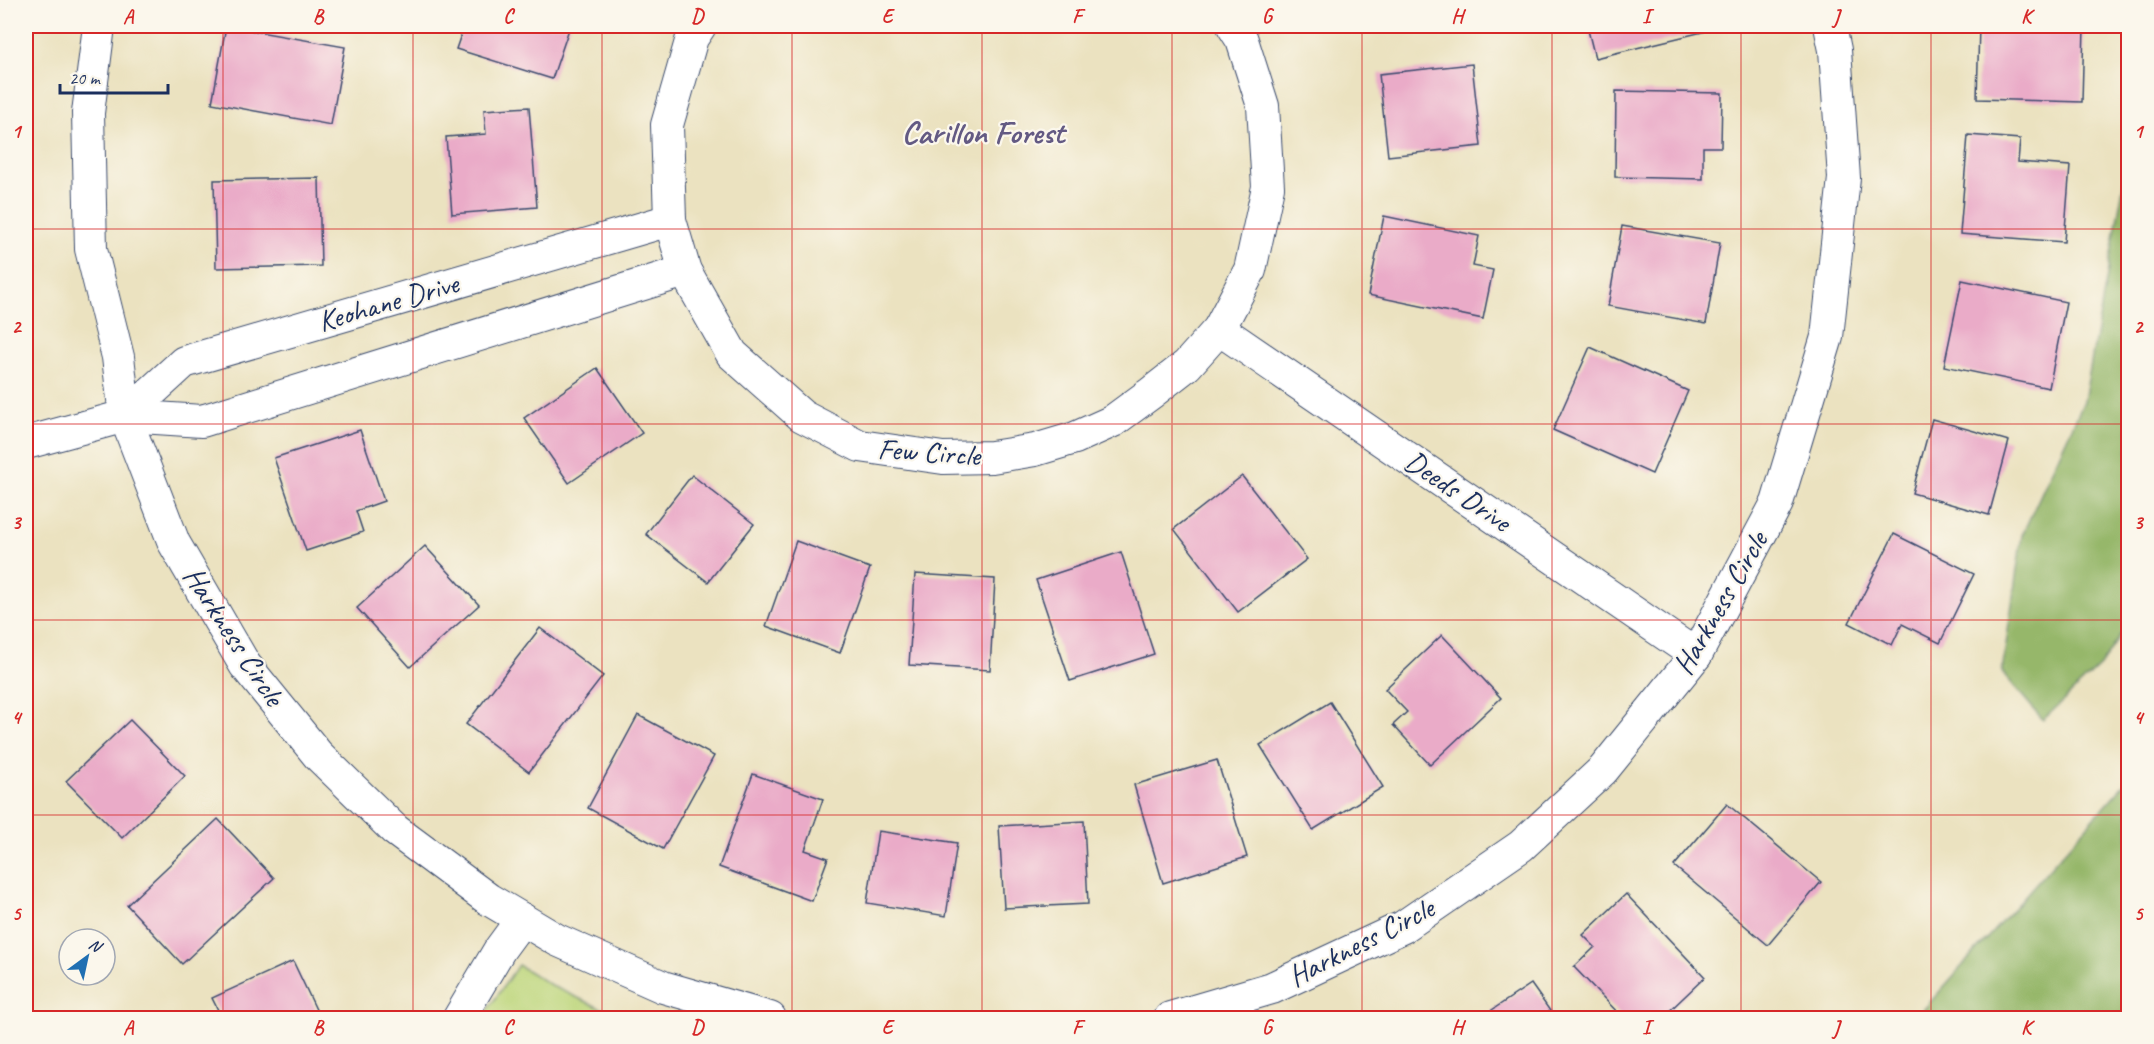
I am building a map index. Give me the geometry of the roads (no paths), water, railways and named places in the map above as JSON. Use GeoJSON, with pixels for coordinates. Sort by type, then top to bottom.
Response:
{"type":"FeatureCollection","features":[{"type":"Feature","properties":{"kind":"street","name":"Harkness Circle"},"geometry":{"type":"LineString","coordinates":[[99,26],[88,112],[91,249],[118,357],[125,416],[174,543],[252,674],[318,755],[395,830],[488,899],[557,940],[663,987],[770,1018]]}},
{"type":"Feature","properties":{"kind":"street","name":"Few Circle"},"geometry":{"type":"LineString","coordinates":[[700,26],[692,38],[667,125],[670,220],[685,271],[732,354],[802,416],[860,446],[943,458],[992,457],[1035,450],[1075,438],[1113,421],[1187,364],[1219,329],[1250,270],[1268,186],[1263,106],[1242,40],[1233,26]]}},
{"type":"Feature","properties":{"kind":"street","name":"Harkness Circle"},"geometry":{"type":"LineString","coordinates":[[1180,1017],[1272,988],[1403,927],[1521,846],[1603,770],[1696,655],[1777,503],[1827,337],[1844,178],[1835,50],[1830,26]]}},
{"type":"Feature","properties":{"kind":"street","name":"Keohane Drive"},"geometry":{"type":"LineString","coordinates":[[125,416],[184,362],[670,220]]}},
{"type":"Feature","properties":{"kind":"street","name":"Keohane Drive"},"geometry":{"type":"LineString","coordinates":[[26,443],[125,416],[202,421],[685,271]]}},
{"type":"Feature","properties":{"kind":"street","name":"Deeds Drive"},"geometry":{"type":"LineString","coordinates":[[1219,329],[1696,655]]}},
{"type":"Feature","properties":{"kind":"street"},"geometry":{"type":"LineString","coordinates":[[459,1018],[500,949],[522,919]]}},
{"type":"Feature","properties":{"kind":"district","name":"Carillon Forest"},"geometry":{"type":"Point","coordinates":[983,132]}}]}
